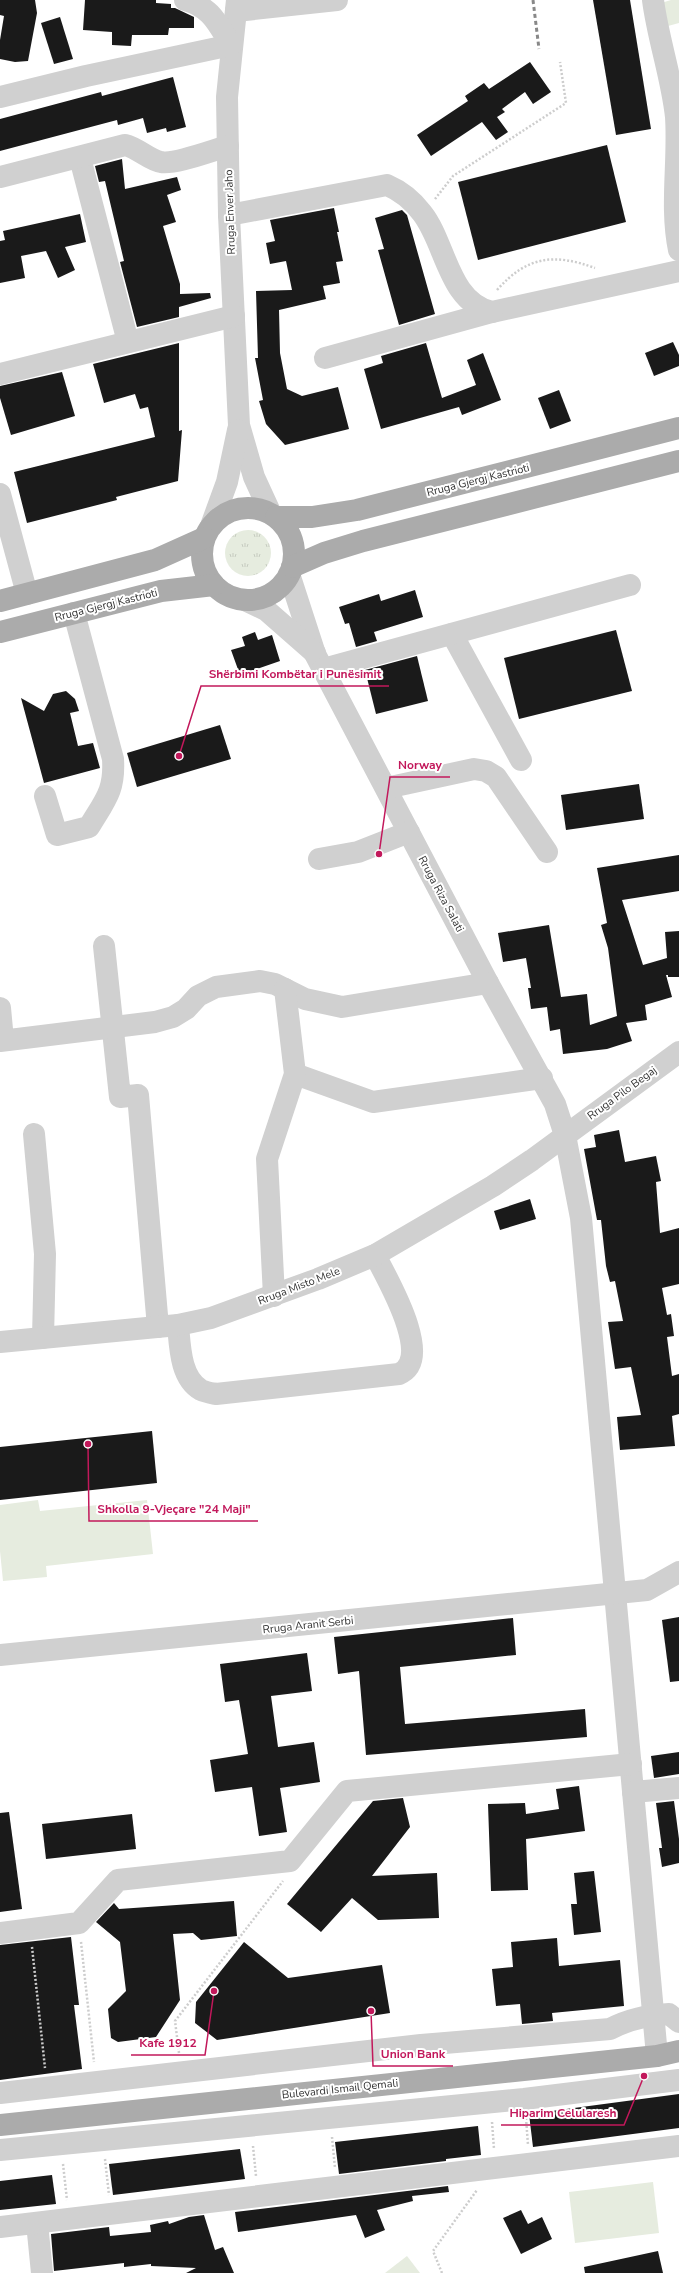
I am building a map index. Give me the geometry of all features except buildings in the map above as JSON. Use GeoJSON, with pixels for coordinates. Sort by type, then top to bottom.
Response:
{"type":"FeatureCollection","features":[{"type":"Feature","properties":{"kind":"main road","name":"Rruga Gjergj Kastrioti"},"geometry":{"type":"LineString","coordinates":[[273,516],[312,517],[357,510],[679,428]]}},
{"type":"Feature","properties":{"kind":"main road"},"geometry":{"type":"LineString","coordinates":[[290,571],[324,552],[679,461]]}},
{"type":"Feature","properties":{"kind":"main road"},"geometry":{"type":"LineString","coordinates":[[0,601],[155,560],[208,532],[219,518],[239,509],[250,508],[273,516],[285,528],[291,540],[294,554],[290,571],[275,591],[261,598],[245,600],[222,592],[214,585],[207,575],[203,563],[208,532]]}},
{"type":"Feature","properties":{"kind":"main road","name":"Rruga Gjergj Kastrioti"},"geometry":{"type":"LineString","coordinates":[[0,632],[161,591],[214,585]]}},
{"type":"Feature","properties":{"kind":"main road","name":"Bulevardi Ismail Qemali"},"geometry":{"type":"LineString","coordinates":[[0,2125],[657,2056],[679,2051]]}},
{"type":"Feature","properties":{"kind":"street"},"geometry":{"type":"LineString","coordinates":[[0,98],[86,76],[231,45],[210,12],[199,4],[185,0]]}},
{"type":"Feature","properties":{"kind":"street"},"geometry":{"type":"LineString","coordinates":[[236,5],[337,0]]}},
{"type":"Feature","properties":{"kind":"street"},"geometry":{"type":"LineString","coordinates":[[653,0],[656,28],[676,114],[678,144],[677,201],[679,250]]}},
{"type":"Feature","properties":{"kind":"street","name":"Rruga Enver Jaho"},"geometry":{"type":"LineString","coordinates":[[236,5],[227,98],[229,216],[239,425]]}},
{"type":"Feature","properties":{"kind":"street"},"geometry":{"type":"LineString","coordinates":[[0,177],[80,158],[125,145],[135,147],[161,162],[172,162],[228,146]]}},
{"type":"Feature","properties":{"kind":"street"},"geometry":{"type":"LineString","coordinates":[[80,158],[128,342]]}},
{"type":"Feature","properties":{"kind":"street"},"geometry":{"type":"LineString","coordinates":[[229,216],[387,185],[399,190],[423,214],[462,292],[473,304],[488,311]]}},
{"type":"Feature","properties":{"kind":"street"},"geometry":{"type":"LineString","coordinates":[[325,358],[488,311],[679,271]]}},
{"type":"Feature","properties":{"kind":"street"},"geometry":{"type":"LineString","coordinates":[[0,374],[234,316]]}},
{"type":"Feature","properties":{"kind":"street"},"geometry":{"type":"LineString","coordinates":[[239,425],[254,477],[273,516]]}},
{"type":"Feature","properties":{"kind":"street"},"geometry":{"type":"LineString","coordinates":[[208,532],[227,482],[239,425]]}},
{"type":"Feature","properties":{"kind":"street"},"geometry":{"type":"LineString","coordinates":[[0,494],[27,594]]}},
{"type":"Feature","properties":{"kind":"street"},"geometry":{"type":"LineString","coordinates":[[290,571],[319,662]]}},
{"type":"Feature","properties":{"kind":"street"},"geometry":{"type":"LineString","coordinates":[[319,662],[452,634],[630,585]]}},
{"type":"Feature","properties":{"kind":"street"},"geometry":{"type":"LineString","coordinates":[[245,600],[266,610],[319,662]]}},
{"type":"Feature","properties":{"kind":"street"},"geometry":{"type":"LineString","coordinates":[[46,796],[57,835],[88,826],[110,793],[114,777],[112,759],[74,613]]}},
{"type":"Feature","properties":{"kind":"street"},"geometry":{"type":"LineString","coordinates":[[452,634],[521,760]]}},
{"type":"Feature","properties":{"kind":"street","name":"Rruga Riza Salati"},"geometry":{"type":"LineString","coordinates":[[319,662],[488,983],[542,1078],[555,1104],[565,1134],[581,1218],[657,2056]]}},
{"type":"Feature","properties":{"kind":"street"},"geometry":{"type":"LineString","coordinates":[[386,788],[474,769],[486,771],[496,777],[546,852]]}},
{"type":"Feature","properties":{"kind":"street"},"geometry":{"type":"LineString","coordinates":[[319,859],[358,852],[409,832]]}},
{"type":"Feature","properties":{"kind":"street"},"geometry":{"type":"LineString","coordinates":[[104,946],[120,1097],[138,1095],[168,1326],[180,1349],[184,1366],[190,1380],[201,1390],[216,1394],[399,1374],[407,1371],[412,1362],[410,1332],[396,1297],[375,1255]]}},
{"type":"Feature","properties":{"kind":"street"},"geometry":{"type":"LineString","coordinates":[[0,1008],[2,1041],[155,1022],[173,1018],[186,1009],[198,996],[216,988],[260,982],[275,984],[305,999],[342,1007],[488,983]]}},
{"type":"Feature","properties":{"kind":"street"},"geometry":{"type":"LineString","coordinates":[[274,1296],[267,1159],[295,1074],[285,989]]}},
{"type":"Feature","properties":{"kind":"street","name":"Rruga Pilo Begaj"},"geometry":{"type":"LineString","coordinates":[[565,1134],[679,1052]]}},
{"type":"Feature","properties":{"kind":"street"},"geometry":{"type":"LineString","coordinates":[[295,1074],[373,1102],[542,1078]]}},
{"type":"Feature","properties":{"kind":"street"},"geometry":{"type":"LineString","coordinates":[[34,1134],[45,1254],[43,1338]]}},
{"type":"Feature","properties":{"kind":"street","name":"Rruga Misto Mele"},"geometry":{"type":"LineString","coordinates":[[0,1342],[168,1326],[211,1318],[274,1296],[375,1255],[493,1186],[532,1160],[565,1134]]}},
{"type":"Feature","properties":{"kind":"street","name":"Rruga Aranit Serbi"},"geometry":{"type":"LineString","coordinates":[[0,1655],[647,1590],[679,1572]]}},
{"type":"Feature","properties":{"kind":"street"},"geometry":{"type":"LineString","coordinates":[[0,1933],[79,1923],[118,1880],[290,1861],[347,1792],[631,1764]]}},
{"type":"Feature","properties":{"kind":"street"},"geometry":{"type":"LineString","coordinates":[[633,1792],[679,1788]]}},
{"type":"Feature","properties":{"kind":"street"},"geometry":{"type":"LineString","coordinates":[[0,2093],[181,2074],[421,2045],[610,2029],[627,2020],[654,2015],[669,2014],[679,2022]]}},
{"type":"Feature","properties":{"kind":"street"},"geometry":{"type":"LineString","coordinates":[[0,2150],[524,2099],[679,2080]]}},
{"type":"Feature","properties":{"kind":"street"},"geometry":{"type":"LineString","coordinates":[[0,2227],[679,2146]]}},
{"type":"Feature","properties":{"kind":"street"},"geometry":{"type":"LineString","coordinates":[[37,2223],[42,2273]]}},
{"type":"Feature","properties":{"kind":"path"},"geometry":{"type":"LineString","coordinates":[[423,214],[453,176],[566,103],[560,62]]}},
{"type":"Feature","properties":{"kind":"path"},"geometry":{"type":"LineString","coordinates":[[488,311],[496,291],[509,276],[524,266],[541,261],[559,258],[575,261],[625,283]]}},
{"type":"Feature","properties":{"kind":"path"},"geometry":{"type":"LineString","coordinates":[[181,2074],[175,2021],[290,1873],[290,1861]]}},
{"type":"Feature","properties":{"kind":"path"},"geometry":{"type":"LineString","coordinates":[[30,1929],[48,2088]]}},
{"type":"Feature","properties":{"kind":"path"},"geometry":{"type":"LineString","coordinates":[[330,2117],[338,2187]]}},
{"type":"Feature","properties":{"kind":"path"},"geometry":{"type":"LineString","coordinates":[[251,2125],[258,2196]]}},
{"type":"Feature","properties":{"kind":"path"},"geometry":{"type":"LineString","coordinates":[[61,2145],[69,2219]]}},
{"type":"Feature","properties":{"kind":"path"},"geometry":{"type":"LineString","coordinates":[[442,2273],[433,2251],[492,2168]]}},
{"type":"Feature","properties":{"kind":"green space"},"geometry":{"type":"Polygon","coordinates":[[[671,0],[679,0],[679,23],[668,26],[661,3],[671,0]]]}},
{"type":"Feature","properties":{"kind":"green space"},"geometry":{"type":"Polygon","coordinates":[[[248,530],[261,534],[267,540],[271,553],[267,566],[261,572],[248,576],[235,572],[229,566],[225,553],[229,540],[235,534],[248,530]]]}},
{"type":"Feature","properties":{"kind":"green space"},"geometry":{"type":"Polygon","coordinates":[[[38,1500],[40,1511],[147,1500],[153,1554],[46,1566],[47,1577],[3,1581],[0,1551],[0,1505],[38,1500]]]}},
{"type":"Feature","properties":{"kind":"green space"},"geometry":{"type":"Polygon","coordinates":[[[653,2182],[659,2233],[575,2243],[569,2192],[653,2182]]]}},
{"type":"Feature","properties":{"kind":"green space"},"geometry":{"type":"Polygon","coordinates":[[[407,2256],[420,2273],[385,2273],[407,2256]]]}},
{"type":"Feature","properties":{"kind":"railway"},"geometry":{"type":"LineString","coordinates":[[533,0],[539,49]]}},
{"type":"Feature","properties":{"kind":"place","name":"Shërbimi Kombëtar i Punësimit"},"geometry":{"type":"Point","coordinates":[179,756]}},
{"type":"Feature","properties":{"kind":"place","name":"Norway"},"geometry":{"type":"Point","coordinates":[379,854]}},
{"type":"Feature","properties":{"kind":"place","name":"Shkolla 9-Vjeçare \"24 Maji\""},"geometry":{"type":"Point","coordinates":[88,1444]}},
{"type":"Feature","properties":{"kind":"place","name":"Kafe 1912"},"geometry":{"type":"Point","coordinates":[214,1991]}},
{"type":"Feature","properties":{"kind":"place","name":"Union Bank"},"geometry":{"type":"Point","coordinates":[371,2011]}},
{"type":"Feature","properties":{"kind":"place","name":"Hiparim Celularesh"},"geometry":{"type":"Point","coordinates":[644,2076]}}]}
